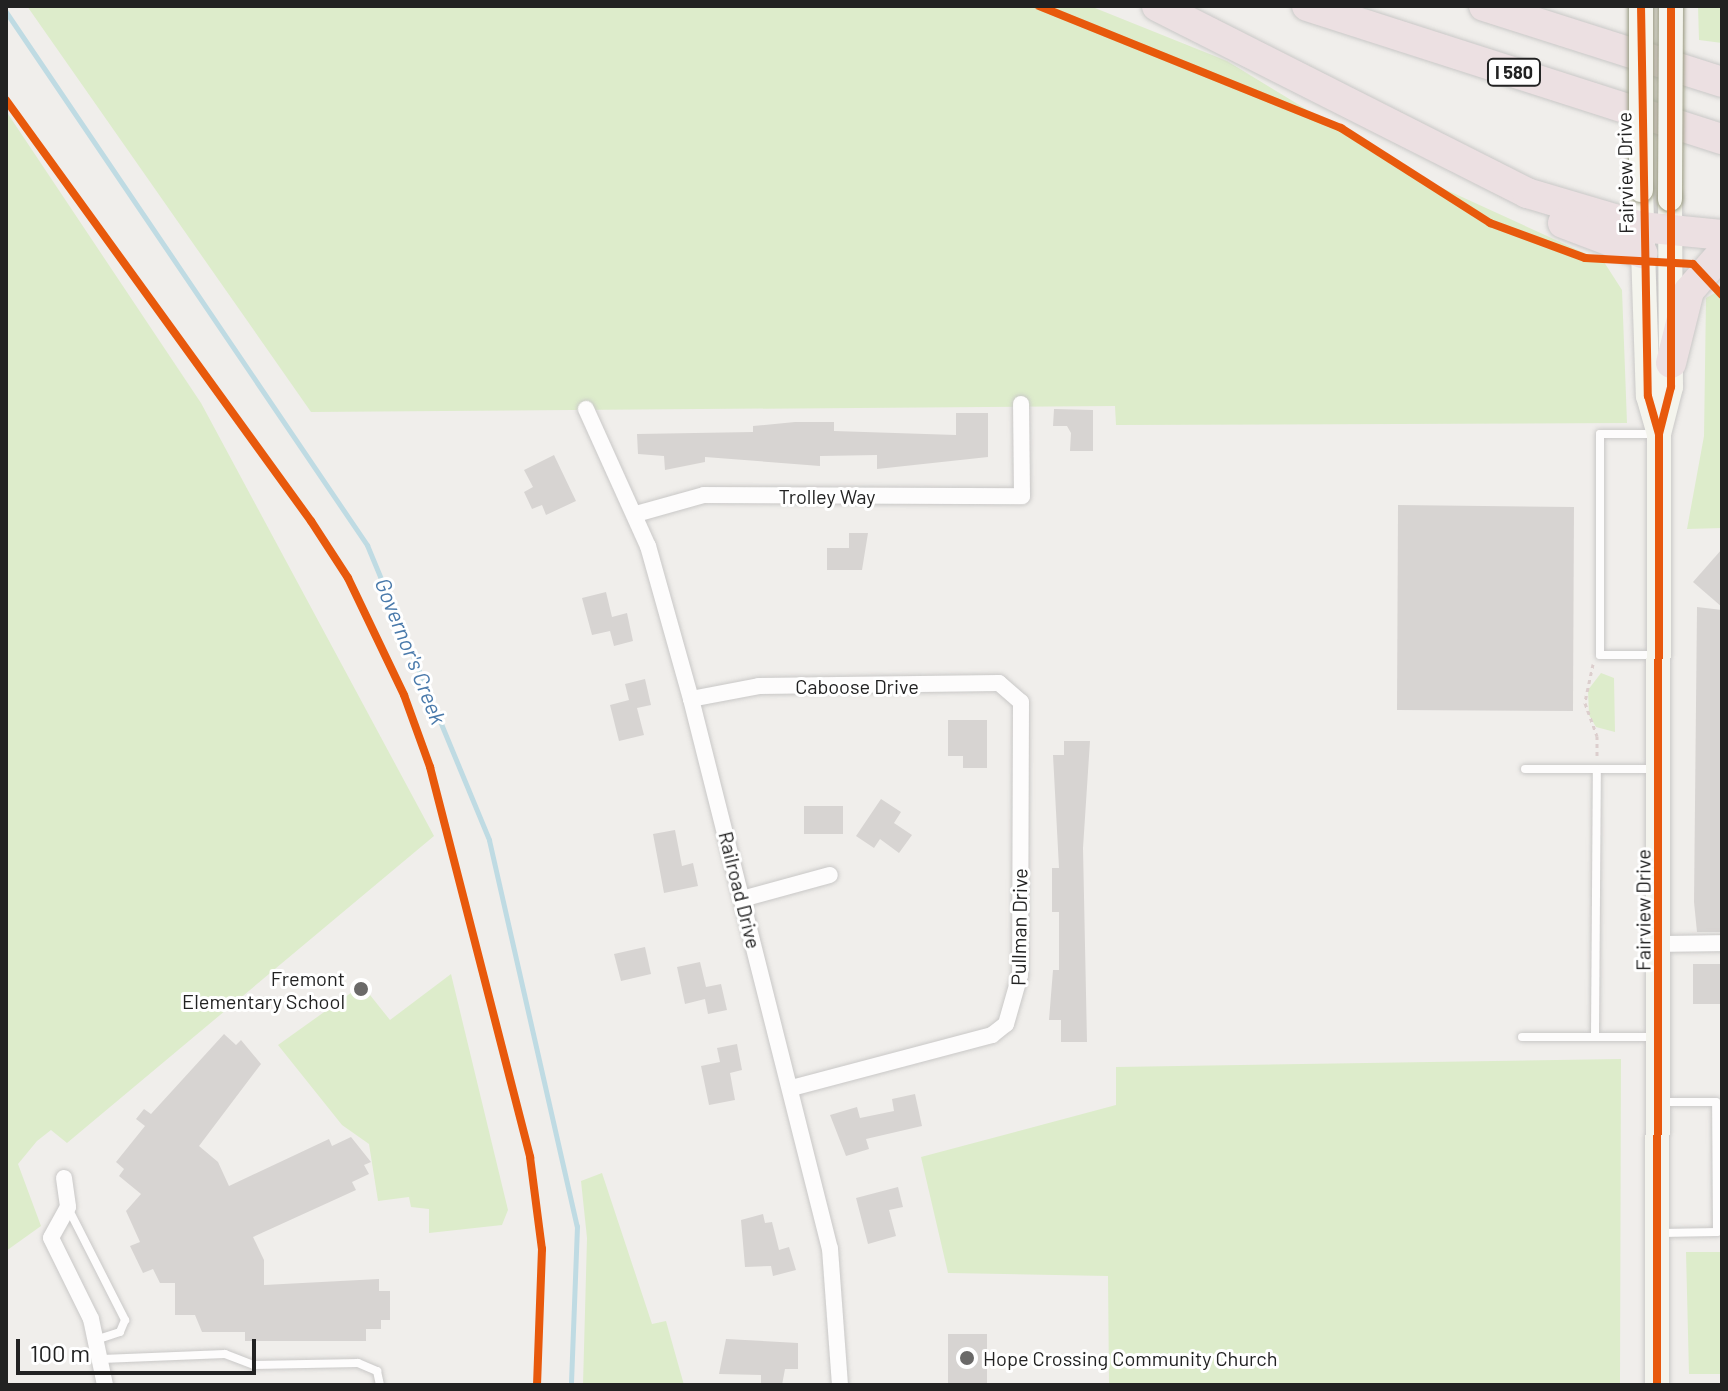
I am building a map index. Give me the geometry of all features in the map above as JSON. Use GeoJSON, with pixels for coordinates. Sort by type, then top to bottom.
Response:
{"type":"FeatureCollection","features":[{"type":"Feature","properties":{"kind":"highway"},"geometry":{"type":"LineString","coordinates":[[1157,6],[1547,201],[1651,237],[1722,235]]}},
{"type":"Feature","properties":{"kind":"highway","name":"I 580"},"geometry":{"type":"LineString","coordinates":[[1307,6],[1722,139]]}},
{"type":"Feature","properties":{"kind":"highway"},"geometry":{"type":"LineString","coordinates":[[1484,6],[1722,82]]}},
{"type":"Feature","properties":{"kind":"highway"},"geometry":{"type":"LineString","coordinates":[[1611,47],[1722,74]]}},
{"type":"Feature","properties":{"kind":"highway"},"geometry":{"type":"LineString","coordinates":[[1671,363],[1689,291],[1722,253]]}},
{"type":"Feature","properties":{"kind":"main road","name":"Fairview Drive"},"geometry":{"type":"LineString","coordinates":[[1641,6],[1641,190],[1671,363],[1659,434],[1657,1385]]}},
{"type":"Feature","properties":{"kind":"main road","name":"Fairview Drive"},"geometry":{"type":"LineString","coordinates":[[1659,434],[1648,396],[1651,237],[1670,199],[1671,6]]}},
{"type":"Feature","properties":{"kind":"street","name":"Trolley Way"},"geometry":{"type":"LineString","coordinates":[[636,514],[704,495],[1022,496],[1021,404]]}},
{"type":"Feature","properties":{"kind":"street","name":"Railroad Drive"},"geometry":{"type":"LineString","coordinates":[[586,409],[636,514],[691,699],[830,1249],[840,1385]]}},
{"type":"Feature","properties":{"kind":"street","name":"Caboose Drive"},"geometry":{"type":"LineString","coordinates":[[691,699],[759,686],[988,683],[1019,697]]}},
{"type":"Feature","properties":{"kind":"street","name":"Pullman Drive"},"geometry":{"type":"LineString","coordinates":[[791,1088],[992,1035],[1006,1024],[1020,975],[1019,697]]}},
{"type":"Feature","properties":{"kind":"street"},"geometry":{"type":"LineString","coordinates":[[742,899],[830,875]]}},
{"type":"Feature","properties":{"kind":"street"},"geometry":{"type":"LineString","coordinates":[[1659,944],[1722,943]]}},
{"type":"Feature","properties":{"kind":"street"},"geometry":{"type":"LineString","coordinates":[[64,1178],[68,1207],[51,1238],[98,1339],[105,1385]]}},
{"type":"Feature","properties":{"kind":"lane"},"geometry":{"type":"LineString","coordinates":[[1659,434],[1600,434],[1600,655],[1659,655]]}},
{"type":"Feature","properties":{"kind":"lane"},"geometry":{"type":"LineString","coordinates":[[1595,1037],[1597,764]]}},
{"type":"Feature","properties":{"kind":"lane"},"geometry":{"type":"LineString","coordinates":[[1525,769],[1597,764],[1659,769]]}},
{"type":"Feature","properties":{"kind":"lane"},"geometry":{"type":"LineString","coordinates":[[1522,1037],[1658,1037]]}},
{"type":"Feature","properties":{"kind":"lane"},"geometry":{"type":"LineString","coordinates":[[1657,1233],[1719,1231],[1719,1102],[1658,1102]]}},
{"type":"Feature","properties":{"kind":"lane"},"geometry":{"type":"LineString","coordinates":[[68,1207],[125,1320],[120,1332],[98,1339]]}},
{"type":"Feature","properties":{"kind":"lane"},"geometry":{"type":"LineString","coordinates":[[102,1359],[225,1354],[254,1365],[358,1363],[377,1371],[380,1385]]}},
{"type":"Feature","properties":{"kind":"path"},"geometry":{"type":"LineString","coordinates":[[1593,664],[1585,703],[1597,736],[1597,764]]}},
{"type":"Feature","properties":{"kind":"green space"},"geometry":{"type":"Polygon","coordinates":[[[27,6],[1090,6],[1227,61],[1416,176],[1604,262],[1622,290],[1627,423],[1116,425],[1115,406],[311,412],[27,6]]]}},
{"type":"Feature","properties":{"kind":"green space"},"geometry":{"type":"Polygon","coordinates":[[[1698,6],[1722,6],[1722,43],[1699,40],[1698,6]]]}},
{"type":"Feature","properties":{"kind":"green space"},"geometry":{"type":"Polygon","coordinates":[[[6,111],[201,403],[434,836],[67,1143],[51,1130],[37,1141],[18,1164],[41,1226],[6,1251],[6,111]]]}},
{"type":"Feature","properties":{"kind":"green space"},"geometry":{"type":"Polygon","coordinates":[[[1722,289],[1722,528],[1687,529],[1704,436],[1706,298],[1722,289]]]}},
{"type":"Feature","properties":{"kind":"green space"},"geometry":{"type":"Polygon","coordinates":[[[1601,673],[1614,678],[1615,732],[1596,727],[1589,715],[1588,690],[1601,673]]]}},
{"type":"Feature","properties":{"kind":"green space"},"geometry":{"type":"Polygon","coordinates":[[[451,974],[508,1210],[502,1225],[429,1233],[429,1209],[411,1207],[409,1197],[378,1201],[369,1144],[342,1125],[278,1045],[362,985],[390,1020],[451,974]]]}},
{"type":"Feature","properties":{"kind":"green space"},"geometry":{"type":"Polygon","coordinates":[[[1621,1059],[1620,1385],[1109,1385],[1108,1276],[948,1273],[921,1157],[1116,1105],[1116,1067],[1621,1059]]]}},
{"type":"Feature","properties":{"kind":"green space"},"geometry":{"type":"Polygon","coordinates":[[[602,1173],[652,1324],[666,1321],[684,1385],[583,1385],[587,1238],[581,1181],[602,1173]]]}},
{"type":"Feature","properties":{"kind":"green space"},"geometry":{"type":"Polygon","coordinates":[[[1686,1252],[1722,1252],[1722,1374],[1689,1374],[1686,1252]]]}},
{"type":"Feature","properties":{"kind":"building"},"geometry":{"type":"Polygon","coordinates":[[[1054,409],[1093,410],[1093,451],[1070,451],[1071,433],[1067,426],[1053,426],[1054,409]]]}},
{"type":"Feature","properties":{"kind":"building"},"geometry":{"type":"Polygon","coordinates":[[[956,413],[988,413],[988,457],[877,469],[877,455],[820,456],[820,466],[705,457],[705,462],[665,470],[664,456],[638,454],[637,434],[753,432],[753,426],[795,422],[834,422],[834,431],[956,435],[956,413]]]}},
{"type":"Feature","properties":{"kind":"building"},"geometry":{"type":"Polygon","coordinates":[[[554,455],[576,501],[546,515],[542,505],[532,509],[524,492],[533,487],[524,470],[554,455]]]}},
{"type":"Feature","properties":{"kind":"building"},"geometry":{"type":"Polygon","coordinates":[[[1398,505],[1574,507],[1573,711],[1397,710],[1398,505]]]}},
{"type":"Feature","properties":{"kind":"building"},"geometry":{"type":"Polygon","coordinates":[[[849,533],[868,533],[862,570],[827,570],[827,548],[849,548],[849,533]]]}},
{"type":"Feature","properties":{"kind":"building"},"geometry":{"type":"Polygon","coordinates":[[[1722,549],[1722,607],[1693,582],[1722,549]]]}},
{"type":"Feature","properties":{"kind":"building"},"geometry":{"type":"Polygon","coordinates":[[[606,592],[612,617],[627,613],[633,641],[614,646],[610,631],[592,635],[582,598],[606,592]]]}},
{"type":"Feature","properties":{"kind":"building"},"geometry":{"type":"Polygon","coordinates":[[[1697,607],[1722,610],[1722,932],[1697,932],[1694,902],[1697,607]]]}},
{"type":"Feature","properties":{"kind":"building"},"geometry":{"type":"Polygon","coordinates":[[[645,679],[651,705],[637,708],[644,735],[619,741],[610,705],[629,700],[625,684],[645,679]]]}},
{"type":"Feature","properties":{"kind":"building"},"geometry":{"type":"Polygon","coordinates":[[[948,720],[987,720],[987,768],[963,768],[963,756],[948,756],[948,720]]]}},
{"type":"Feature","properties":{"kind":"building"},"geometry":{"type":"Polygon","coordinates":[[[1064,741],[1090,741],[1083,848],[1087,1042],[1061,1042],[1061,1020],[1049,1020],[1053,970],[1059,970],[1059,912],[1052,912],[1052,868],[1059,868],[1053,755],[1064,755],[1064,741]]]}},
{"type":"Feature","properties":{"kind":"building"},"geometry":{"type":"Polygon","coordinates":[[[881,799],[901,812],[894,823],[912,835],[899,853],[880,839],[874,848],[856,836],[881,799]]]}},
{"type":"Feature","properties":{"kind":"building"},"geometry":{"type":"Polygon","coordinates":[[[804,806],[843,806],[843,834],[804,834],[804,806]]]}},
{"type":"Feature","properties":{"kind":"building"},"geometry":{"type":"Polygon","coordinates":[[[675,830],[682,866],[693,863],[698,886],[664,893],[653,834],[675,830]]]}},
{"type":"Feature","properties":{"kind":"building"},"geometry":{"type":"Polygon","coordinates":[[[645,947],[651,974],[621,981],[614,954],[645,947]]]}},
{"type":"Feature","properties":{"kind":"building"},"geometry":{"type":"Polygon","coordinates":[[[700,962],[706,987],[721,984],[727,1010],[708,1014],[705,999],[685,1004],[677,967],[700,962]]]}},
{"type":"Feature","properties":{"kind":"building"},"geometry":{"type":"Polygon","coordinates":[[[1693,964],[1722,964],[1722,1004],[1693,1004],[1693,964]]]}},
{"type":"Feature","properties":{"kind":"building"},"geometry":{"type":"Polygon","coordinates":[[[224,1034],[236,1045],[241,1040],[261,1064],[199,1146],[218,1162],[229,1186],[329,1139],[332,1146],[351,1137],[371,1162],[364,1165],[369,1174],[352,1182],[356,1190],[253,1237],[264,1260],[264,1285],[379,1279],[379,1291],[390,1291],[390,1320],[381,1320],[381,1329],[366,1329],[366,1341],[245,1341],[245,1332],[202,1332],[195,1315],[175,1315],[175,1283],[160,1283],[153,1269],[143,1273],[130,1246],[140,1242],[126,1211],[141,1194],[119,1176],[124,1169],[116,1162],[145,1126],[136,1119],[144,1109],[151,1114],[224,1034]]]}},
{"type":"Feature","properties":{"kind":"building"},"geometry":{"type":"Polygon","coordinates":[[[737,1044],[742,1070],[730,1073],[735,1100],[709,1105],[701,1066],[720,1062],[717,1048],[737,1044]]]}},
{"type":"Feature","properties":{"kind":"building"},"geometry":{"type":"Polygon","coordinates":[[[915,1094],[922,1126],[866,1139],[869,1149],[846,1156],[830,1115],[857,1107],[860,1118],[894,1111],[892,1099],[915,1094]]]}},
{"type":"Feature","properties":{"kind":"building"},"geometry":{"type":"Polygon","coordinates":[[[898,1187],[903,1207],[889,1210],[896,1236],[868,1244],[856,1198],[898,1187]]]}},
{"type":"Feature","properties":{"kind":"building"},"geometry":{"type":"Polygon","coordinates":[[[763,1214],[765,1223],[772,1222],[779,1250],[789,1247],[796,1270],[773,1276],[771,1266],[745,1267],[741,1220],[763,1214]]]}},
{"type":"Feature","properties":{"kind":"building","name":"Hope Crossing Community Church"},"geometry":{"type":"Polygon","coordinates":[[[948,1334],[987,1334],[987,1385],[948,1385],[948,1334]]]}},
{"type":"Feature","properties":{"kind":"building"},"geometry":{"type":"Polygon","coordinates":[[[726,1339],[798,1343],[798,1369],[785,1369],[782,1385],[761,1385],[761,1375],[719,1374],[726,1339]]]}},
{"type":"Feature","properties":{"kind":"waterway","name":"Governor's Creek"},"geometry":{"type":"LineString","coordinates":[[6,12],[367,545],[489,840],[577,1226],[571,1385]]}},
{"type":"Feature","properties":{"kind":"cycle path"},"geometry":{"type":"LineString","coordinates":[[1039,6],[1341,128],[1490,223],[1585,258],[1693,264],[1722,295]]}},
{"type":"Feature","properties":{"kind":"cycle path"},"geometry":{"type":"LineString","coordinates":[[1641,6],[1648,396],[1659,434]]}},
{"type":"Feature","properties":{"kind":"cycle path"},"geometry":{"type":"LineString","coordinates":[[1657,1385],[1659,434],[1671,387],[1671,6]]}},
{"type":"Feature","properties":{"kind":"cycle path"},"geometry":{"type":"LineString","coordinates":[[6,100],[311,521],[348,578],[404,695],[430,767],[530,1157],[542,1249],[537,1385]]}},
{"type":"Feature","properties":{"kind":"place","name":"Fremont Elementary School"},"geometry":{"type":"Point","coordinates":[361,989]}},
{"type":"Feature","properties":{"kind":"place","name":"Hope Crossing Community Church"},"geometry":{"type":"Point","coordinates":[967,1358]}}]}
